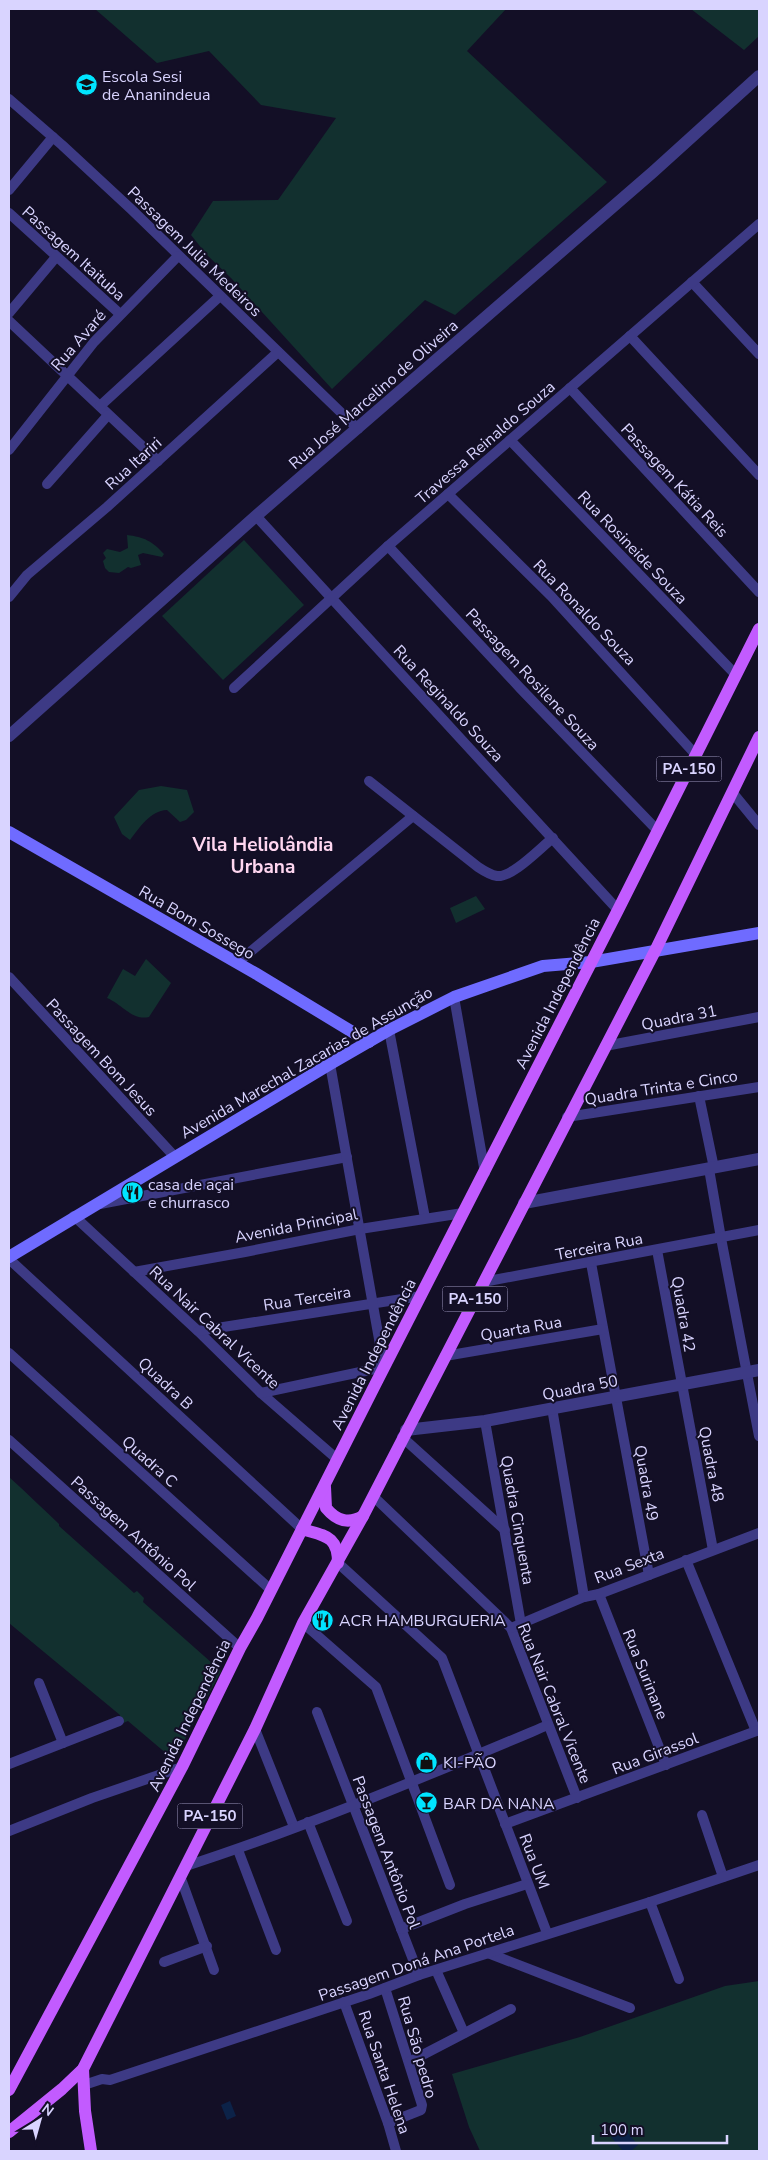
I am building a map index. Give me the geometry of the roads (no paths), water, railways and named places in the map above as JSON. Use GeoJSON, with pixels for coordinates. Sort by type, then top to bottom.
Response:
{"type":"FeatureCollection","features":[{"type":"Feature","properties":{"kind":"main road","name":"Avenida Independência"},"geometry":{"type":"LineString","coordinates":[[9,2090],[182,1767],[240,1648],[485,1173],[759,629]]}},
{"type":"Feature","properties":{"kind":"main road"},"geometry":{"type":"LineString","coordinates":[[709,729],[725,712],[759,646]]}},
{"type":"Feature","properties":{"kind":"main road"},"geometry":{"type":"LineString","coordinates":[[758,740],[759,730]]}},
{"type":"Feature","properties":{"kind":"main road","name":"PA-150"},"geometry":{"type":"LineString","coordinates":[[9,2132],[62,2089],[83,2068],[255,1728],[303,1624],[363,1516],[404,1433],[655,951],[758,740]]}},
{"type":"Feature","properties":{"kind":"main road","name":"Rua Bom Sossego"},"geometry":{"type":"LineString","coordinates":[[9,832],[237,963],[369,1042]]}},
{"type":"Feature","properties":{"kind":"main road","name":"Avenida Marechal Zacarias de Assunção"},"geometry":{"type":"LineString","coordinates":[[9,1258],[92,1205],[330,1064],[389,1030],[454,997],[543,966],[591,962],[759,933]]}},
{"type":"Feature","properties":{"kind":"main road"},"geometry":{"type":"LineString","coordinates":[[325,1482],[326,1508],[332,1514],[338,1519],[347,1521],[356,1520],[363,1516]]}},
{"type":"Feature","properties":{"kind":"main road"},"geometry":{"type":"LineString","coordinates":[[302,1529],[329,1538],[336,1549],[338,1563]]}},
{"type":"Feature","properties":{"kind":"main road"},"geometry":{"type":"LineString","coordinates":[[9,2081],[43,2027]]}},
{"type":"Feature","properties":{"kind":"main road","name":"PA-150"},"geometry":{"type":"LineString","coordinates":[[83,2068],[85,2110],[91,2151]]}},
{"type":"Feature","properties":{"kind":"street","name":"Rua José Marcelino de Oliveira"},"geometry":{"type":"LineString","coordinates":[[9,736],[256,516],[645,178],[759,76]]}},
{"type":"Feature","properties":{"kind":"street","name":"Passagem Julia Medeiros"},"geometry":{"type":"LineString","coordinates":[[9,99],[53,137],[358,429]]}},
{"type":"Feature","properties":{"kind":"street"},"geometry":{"type":"LineString","coordinates":[[9,190],[53,137]]}},
{"type":"Feature","properties":{"kind":"street","name":"Passagem Itaituba"},"geometry":{"type":"LineString","coordinates":[[9,213],[120,314]]}},
{"type":"Feature","properties":{"kind":"street","name":"Travessa Reinaldo Souza"},"geometry":{"type":"LineString","coordinates":[[234,688],[388,546],[759,224]]}},
{"type":"Feature","properties":{"kind":"street"},"geometry":{"type":"LineString","coordinates":[[9,313],[56,256]]}},
{"type":"Feature","properties":{"kind":"street","name":"Rua Avaré"},"geometry":{"type":"LineString","coordinates":[[9,450],[66,376],[120,314],[178,256]]}},
{"type":"Feature","properties":{"kind":"street"},"geometry":{"type":"LineString","coordinates":[[692,282],[759,354]]}},
{"type":"Feature","properties":{"kind":"street"},"geometry":{"type":"LineString","coordinates":[[100,406],[220,296]]}},
{"type":"Feature","properties":{"kind":"street"},"geometry":{"type":"LineString","coordinates":[[9,321],[158,461]]}},
{"type":"Feature","properties":{"kind":"street"},"geometry":{"type":"LineString","coordinates":[[630,336],[759,475]]}},
{"type":"Feature","properties":{"kind":"street","name":"Rua Itariri"},"geometry":{"type":"LineString","coordinates":[[9,597],[27,575],[158,461],[278,352]]}},
{"type":"Feature","properties":{"kind":"street","name":"Passagem Kátia Reis"},"geometry":{"type":"LineString","coordinates":[[570,388],[759,592]]}},
{"type":"Feature","properties":{"kind":"street"},"geometry":{"type":"LineString","coordinates":[[47,484],[108,415]]}},
{"type":"Feature","properties":{"kind":"street","name":"Rua Rosineide Souza"},"geometry":{"type":"LineString","coordinates":[[510,440],[736,675]]}},
{"type":"Feature","properties":{"kind":"street","name":"Rua Ronaldo Souza"},"geometry":{"type":"LineString","coordinates":[[448,494],[551,596],[696,754]]}},
{"type":"Feature","properties":{"kind":"street","name":"Rua Reginaldo Souza"},"geometry":{"type":"LineString","coordinates":[[256,516],[618,910]]}},
{"type":"Feature","properties":{"kind":"street","name":"Passagem Rosilene Souza"},"geometry":{"type":"LineString","coordinates":[[388,546],[521,689],[658,831]]}},
{"type":"Feature","properties":{"kind":"street"},"geometry":{"type":"LineString","coordinates":[[369,781],[478,867],[497,876],[511,872],[553,838]]}},
{"type":"Feature","properties":{"kind":"street"},"geometry":{"type":"LineString","coordinates":[[732,792],[759,825]]}},
{"type":"Feature","properties":{"kind":"street"},"geometry":{"type":"LineString","coordinates":[[237,963],[413,816]]}},
{"type":"Feature","properties":{"kind":"street","name":"Passagem Bom Jesus"},"geometry":{"type":"LineString","coordinates":[[9,977],[174,1156]]}},
{"type":"Feature","properties":{"kind":"street"},"geometry":{"type":"LineString","coordinates":[[454,997],[485,1173]]}},
{"type":"Feature","properties":{"kind":"street","name":"Quadra 31"},"geometry":{"type":"LineString","coordinates":[[605,1046],[759,1017]]}},
{"type":"Feature","properties":{"kind":"street"},"geometry":{"type":"LineString","coordinates":[[389,1030],[425,1218]]}},
{"type":"Feature","properties":{"kind":"street"},"geometry":{"type":"LineString","coordinates":[[261,1393],[384,1367],[330,1064]]}},
{"type":"Feature","properties":{"kind":"street","name":"Quadra Trinta e Cinco"},"geometry":{"type":"LineString","coordinates":[[568,1117],[759,1086]]}},
{"type":"Feature","properties":{"kind":"street"},"geometry":{"type":"LineString","coordinates":[[699,1096],[721,1238],[754,1371],[759,1436]]}},
{"type":"Feature","properties":{"kind":"street"},"geometry":{"type":"LineString","coordinates":[[92,1205],[347,1157]]}},
{"type":"Feature","properties":{"kind":"street"},"geometry":{"type":"LineString","coordinates":[[524,1203],[759,1159]]}},
{"type":"Feature","properties":{"kind":"street","name":"Avenida Principal"},"geometry":{"type":"LineString","coordinates":[[134,1272],[245,1252],[360,1228],[463,1213]]}},
{"type":"Feature","properties":{"kind":"street","name":"Rua Nair Cabral Vicente"},"geometry":{"type":"LineString","coordinates":[[74,1216],[198,1331],[261,1393],[337,1459]]}},
{"type":"Feature","properties":{"kind":"street","name":"Terceira Rua"},"geometry":{"type":"LineString","coordinates":[[483,1282],[759,1230]]}},
{"type":"Feature","properties":{"kind":"street","name":"Quadra 42"},"geometry":{"type":"LineString","coordinates":[[657,1250],[681,1384]]}},
{"type":"Feature","properties":{"kind":"street","name":"Quadra B"},"geometry":{"type":"LineString","coordinates":[[9,1258],[302,1529]]}},
{"type":"Feature","properties":{"kind":"street","name":"Quadra 49"},"geometry":{"type":"LineString","coordinates":[[591,1263],[648,1575]]}},
{"type":"Feature","properties":{"kind":"street","name":"Rua Terceira"},"geometry":{"type":"LineString","coordinates":[[198,1331],[421,1296]]}},
{"type":"Feature","properties":{"kind":"street","name":"Quarta Rua"},"geometry":{"type":"LineString","coordinates":[[445,1356],[603,1329]]}},
{"type":"Feature","properties":{"kind":"street","name":"Quadra C"},"geometry":{"type":"LineString","coordinates":[[9,1353],[271,1590]]}},
{"type":"Feature","properties":{"kind":"street","name":"Quadra 50"},"geometry":{"type":"LineString","coordinates":[[404,1433],[486,1422],[754,1371]]}},
{"type":"Feature","properties":{"kind":"street","name":"Quadra 48"},"geometry":{"type":"LineString","coordinates":[[681,1384],[712,1550]]}},
{"type":"Feature","properties":{"kind":"street"},"geometry":{"type":"LineString","coordinates":[[552,1408],[584,1598]]}},
{"type":"Feature","properties":{"kind":"street","name":"Quadra Cinquenta"},"geometry":{"type":"LineString","coordinates":[[486,1422],[505,1530],[516,1626]]}},
{"type":"Feature","properties":{"kind":"street"},"geometry":{"type":"LineString","coordinates":[[404,1433],[505,1530]]}},
{"type":"Feature","properties":{"kind":"street","name":"Passagem Antônio Pol"},"geometry":{"type":"LineString","coordinates":[[9,1440],[240,1648]]}},
{"type":"Feature","properties":{"kind":"street","name":"Rua Nair Cabral Vicente"},"geometry":{"type":"LineString","coordinates":[[373,1496],[516,1626],[548,1725],[577,1798]]}},
{"type":"Feature","properties":{"kind":"street","name":"Rua Sexta"},"geometry":{"type":"LineString","coordinates":[[516,1626],[584,1598],[599,1594],[712,1550],[758,1536]]}},
{"type":"Feature","properties":{"kind":"street"},"geometry":{"type":"LineString","coordinates":[[686,1560],[757,1730]]}},
{"type":"Feature","properties":{"kind":"street","name":"Rua UM"},"geometry":{"type":"LineString","coordinates":[[338,1563],[442,1658],[547,1933]]}},
{"type":"Feature","properties":{"kind":"street","name":"Rua Surinane"},"geometry":{"type":"LineString","coordinates":[[599,1594],[666,1765]]}},
{"type":"Feature","properties":{"kind":"street"},"geometry":{"type":"LineString","coordinates":[[303,1624],[376,1687],[450,1885]]}},
{"type":"Feature","properties":{"kind":"street"},"geometry":{"type":"LineString","coordinates":[[40,1684],[63,1743]]}},
{"type":"Feature","properties":{"kind":"street","name":"Passagem Antônio Pol"},"geometry":{"type":"LineString","coordinates":[[317,1712],[419,1975]]}},
{"type":"Feature","properties":{"kind":"street"},"geometry":{"type":"LineString","coordinates":[[9,1764],[119,1721]]}},
{"type":"Feature","properties":{"kind":"street"},"geometry":{"type":"LineString","coordinates":[[214,1970],[183,1871],[353,1806],[548,1725]]}},
{"type":"Feature","properties":{"kind":"street"},"geometry":{"type":"LineString","coordinates":[[255,1728],[294,1827]]}},
{"type":"Feature","properties":{"kind":"street","name":"Rua Girassol"},"geometry":{"type":"LineString","coordinates":[[505,1824],[757,1730]]}},
{"type":"Feature","properties":{"kind":"street"},"geometry":{"type":"LineString","coordinates":[[9,1832],[92,1798],[182,1767]]}},
{"type":"Feature","properties":{"kind":"street"},"geometry":{"type":"LineString","coordinates":[[702,1815],[723,1877]]}},
{"type":"Feature","properties":{"kind":"street"},"geometry":{"type":"LineString","coordinates":[[308,1822],[347,1921]]}},
{"type":"Feature","properties":{"kind":"street"},"geometry":{"type":"LineString","coordinates":[[238,1850],[276,1950]]}},
{"type":"Feature","properties":{"kind":"street","name":"Passagem Doná Ana Portela"},"geometry":{"type":"LineString","coordinates":[[84,2086],[102,2079],[110,2080],[419,1975],[650,1902],[759,1865]]}},
{"type":"Feature","properties":{"kind":"street"},"geometry":{"type":"LineString","coordinates":[[402,1929],[465,1904],[527,1884]]}},
{"type":"Feature","properties":{"kind":"street"},"geometry":{"type":"LineString","coordinates":[[650,1902],[680,1979]]}},
{"type":"Feature","properties":{"kind":"street"},"geometry":{"type":"LineString","coordinates":[[164,1962],[207,1946]]}},
{"type":"Feature","properties":{"kind":"street"},"geometry":{"type":"LineString","coordinates":[[488,1953],[630,2008]]}},
{"type":"Feature","properties":{"kind":"street"},"geometry":{"type":"LineString","coordinates":[[436,1970],[464,2032]]}},
{"type":"Feature","properties":{"kind":"street","name":"Rua São pedro"},"geometry":{"type":"LineString","coordinates":[[385,1988],[422,2108],[388,2123]]}},
{"type":"Feature","properties":{"kind":"street","name":"Rua Santa Helena"},"geometry":{"type":"LineString","coordinates":[[344,2002],[388,2123],[396,2151]]}},
{"type":"Feature","properties":{"kind":"street"},"geometry":{"type":"LineString","coordinates":[[409,2062],[511,2009]]}},
{"type":"Feature","properties":{"kind":"water"},"geometry":{"type":"Polygon","coordinates":[[[230,2101],[236,2116],[227,2120],[221,2105],[230,2101]]]}},
{"type":"Feature","properties":{"kind":"water"},"geometry":{"type":"Polygon","coordinates":[[[624,2128],[638,2145],[631,2151],[623,2151],[611,2137],[624,2128]]]}},
{"type":"Feature","properties":{"kind":"place","name":"Escola Sesi de Ananindeua"},"geometry":{"type":"Point","coordinates":[86,85]}},
{"type":"Feature","properties":{"kind":"place","name":"casa de açai e churrasco"},"geometry":{"type":"Point","coordinates":[132,1193]}},
{"type":"Feature","properties":{"kind":"place","name":"ACR HAMBURGUERIA"},"geometry":{"type":"Point","coordinates":[323,1620]}},
{"type":"Feature","properties":{"kind":"place","name":"KI-PÃO"},"geometry":{"type":"Point","coordinates":[427,1762]}},
{"type":"Feature","properties":{"kind":"place","name":"BAR DA NANA"},"geometry":{"type":"Point","coordinates":[427,1803]}},
{"type":"Feature","properties":{"kind":"district","name":"Vila Heliolândia Urbana"},"geometry":{"type":"Point","coordinates":[263,855]}}]}
